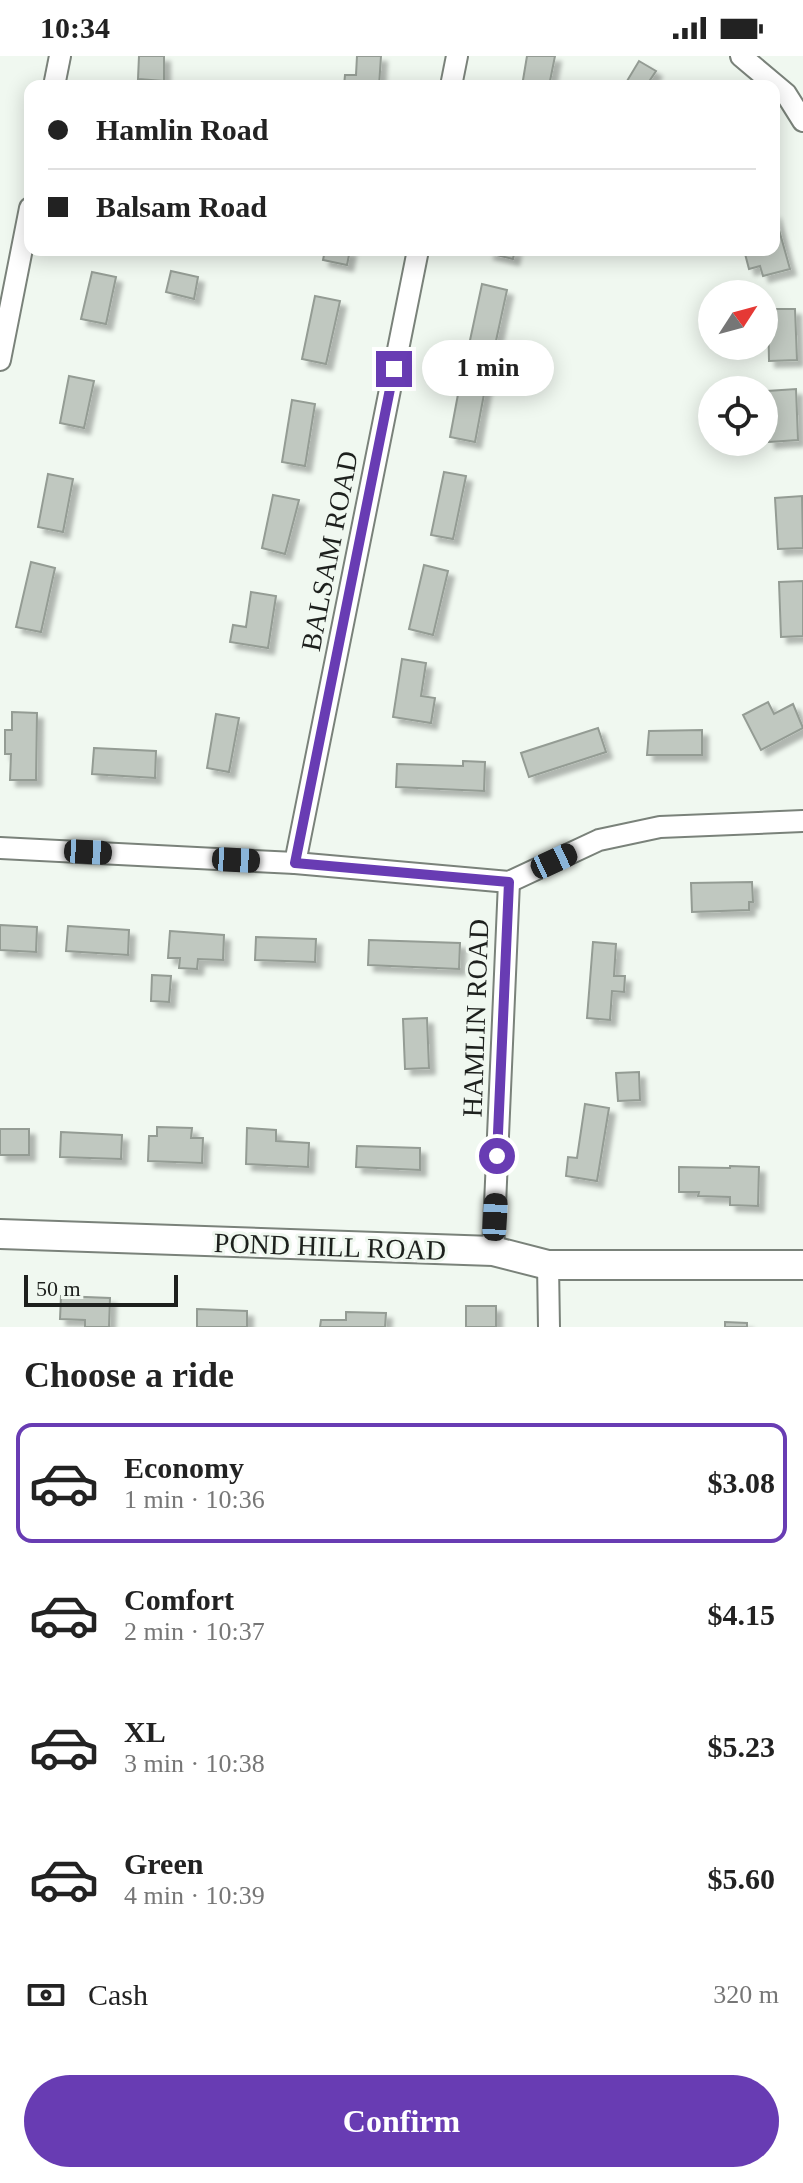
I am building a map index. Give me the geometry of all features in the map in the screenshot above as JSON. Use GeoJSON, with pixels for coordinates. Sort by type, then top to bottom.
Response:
{"type":"FeatureCollection","features":[{"type":"Feature","properties":{"kind":"main road","name":"POND HILL ROAD"},"geometry":{"type":"LineString","coordinates":[[0,1234],[493,1251],[548,1265],[803,1265]]}},
{"type":"Feature","properties":{"kind":"street"},"geometry":{"type":"LineString","coordinates":[[55,80],[60,56]]}},
{"type":"Feature","properties":{"kind":"street"},"geometry":{"type":"LineString","coordinates":[[452,80],[457,56]]}},
{"type":"Feature","properties":{"kind":"street"},"geometry":{"type":"LineString","coordinates":[[741,56],[769,80]]}},
{"type":"Feature","properties":{"kind":"street"},"geometry":{"type":"LineString","coordinates":[[780,89],[803,121]]}},
{"type":"Feature","properties":{"kind":"street"},"geometry":{"type":"LineString","coordinates":[[0,360],[24,238]]}},
{"type":"Feature","properties":{"kind":"street","name":"BALSAM ROAD"},"geometry":{"type":"LineString","coordinates":[[295,863],[417,256]]}},
{"type":"Feature","properties":{"kind":"street"},"geometry":{"type":"LineString","coordinates":[[0,848],[295,863],[509,882],[599,840],[660,827],[803,821]]}},
{"type":"Feature","properties":{"kind":"street","name":"HAMLIN ROAD"},"geometry":{"type":"LineString","coordinates":[[493,1251],[509,882]]}},
{"type":"Feature","properties":{"kind":"street"},"geometry":{"type":"LineString","coordinates":[[548,1265],[549,1327]]}},
{"type":"Feature","properties":{"kind":"building"},"geometry":{"type":"Polygon","coordinates":[[[139,56],[164,56],[164,80],[138,79],[139,56]]]}},
{"type":"Feature","properties":{"kind":"building"},"geometry":{"type":"Polygon","coordinates":[[[357,56],[381,56],[379,80],[345,80],[345,75],[356,75],[357,56]]]}},
{"type":"Feature","properties":{"kind":"building"},"geometry":{"type":"Polygon","coordinates":[[[527,56],[555,56],[550,80],[523,80],[527,56]]]}},
{"type":"Feature","properties":{"kind":"building"},"geometry":{"type":"Polygon","coordinates":[[[639,61],[656,71],[650,80],[628,80],[639,61]]]}},
{"type":"Feature","properties":{"kind":"building"},"geometry":{"type":"Polygon","coordinates":[[[780,233],[790,269],[763,276],[760,266],[749,269],[746,256],[780,256],[780,233]]]}},
{"type":"Feature","properties":{"kind":"building"},"geometry":{"type":"Polygon","coordinates":[[[324,256],[349,256],[347,265],[323,260],[324,256]]]}},
{"type":"Feature","properties":{"kind":"building"},"geometry":{"type":"Polygon","coordinates":[[[171,271],[198,277],[194,299],[166,292],[171,271]]]}},
{"type":"Feature","properties":{"kind":"building"},"geometry":{"type":"Polygon","coordinates":[[[92,272],[116,277],[106,324],[81,319],[92,272]]]}},
{"type":"Feature","properties":{"kind":"building"},"geometry":{"type":"Polygon","coordinates":[[[482,284],[507,290],[494,350],[469,345],[482,284]]]}},
{"type":"Feature","properties":{"kind":"building"},"geometry":{"type":"Polygon","coordinates":[[[315,296],[340,301],[326,364],[302,359],[315,296]]]}},
{"type":"Feature","properties":{"kind":"building"},"geometry":{"type":"Polygon","coordinates":[[[778,309],[795,309],[797,360],[769,361],[778,360],[778,309]]]}},
{"type":"Feature","properties":{"kind":"building"},"geometry":{"type":"Polygon","coordinates":[[[462,373],[487,378],[475,442],[450,437],[462,373]]]}},
{"type":"Feature","properties":{"kind":"building"},"geometry":{"type":"Polygon","coordinates":[[[69,376],[94,381],[84,428],[60,423],[69,376]]]}},
{"type":"Feature","properties":{"kind":"building"},"geometry":{"type":"Polygon","coordinates":[[[796,389],[798,440],[778,441],[778,390],[796,389]]]}},
{"type":"Feature","properties":{"kind":"building"},"geometry":{"type":"Polygon","coordinates":[[[292,400],[315,404],[305,466],[282,462],[292,400]]]}},
{"type":"Feature","properties":{"kind":"building"},"geometry":{"type":"Polygon","coordinates":[[[444,472],[466,476],[453,539],[431,535],[444,472]]]}},
{"type":"Feature","properties":{"kind":"building"},"geometry":{"type":"Polygon","coordinates":[[[48,474],[73,479],[63,532],[38,527],[48,474]]]}},
{"type":"Feature","properties":{"kind":"building"},"geometry":{"type":"Polygon","coordinates":[[[273,495],[299,500],[285,554],[262,548],[273,495]]]}},
{"type":"Feature","properties":{"kind":"building"},"geometry":{"type":"Polygon","coordinates":[[[802,496],[803,548],[778,549],[775,498],[802,496]]]}},
{"type":"Feature","properties":{"kind":"building"},"geometry":{"type":"Polygon","coordinates":[[[31,562],[55,568],[41,632],[16,627],[31,562]]]}},
{"type":"Feature","properties":{"kind":"building"},"geometry":{"type":"Polygon","coordinates":[[[424,565],[448,571],[433,635],[409,629],[424,565]]]}},
{"type":"Feature","properties":{"kind":"building"},"geometry":{"type":"Polygon","coordinates":[[[803,581],[803,636],[781,637],[779,582],[803,581]]]}},
{"type":"Feature","properties":{"kind":"building"},"geometry":{"type":"Polygon","coordinates":[[[251,592],[276,596],[268,648],[230,642],[233,625],[246,627],[251,592]]]}},
{"type":"Feature","properties":{"kind":"building"},"geometry":{"type":"Polygon","coordinates":[[[402,659],[426,663],[421,696],[435,698],[431,723],[393,717],[402,659]]]}},
{"type":"Feature","properties":{"kind":"building"},"geometry":{"type":"Polygon","coordinates":[[[768,702],[774,714],[793,704],[803,728],[761,750],[743,715],[768,702]]]}},
{"type":"Feature","properties":{"kind":"building"},"geometry":{"type":"Polygon","coordinates":[[[12,712],[37,713],[36,780],[10,780],[11,754],[5,754],[5,730],[12,730],[12,712]]]}},
{"type":"Feature","properties":{"kind":"building"},"geometry":{"type":"Polygon","coordinates":[[[216,714],[239,718],[229,772],[207,768],[216,714]]]}},
{"type":"Feature","properties":{"kind":"building"},"geometry":{"type":"Polygon","coordinates":[[[598,728],[606,752],[529,777],[521,753],[598,728]]]}},
{"type":"Feature","properties":{"kind":"building"},"geometry":{"type":"Polygon","coordinates":[[[702,730],[702,755],[647,755],[649,731],[702,730]]]}},
{"type":"Feature","properties":{"kind":"building"},"geometry":{"type":"Polygon","coordinates":[[[94,748],[156,751],[155,778],[92,774],[94,748]]]}},
{"type":"Feature","properties":{"kind":"building"},"geometry":{"type":"Polygon","coordinates":[[[463,761],[485,762],[484,791],[396,787],[397,764],[463,766],[463,761]]]}},
{"type":"Feature","properties":{"kind":"building"},"geometry":{"type":"Polygon","coordinates":[[[752,882],[753,902],[749,902],[749,910],[692,912],[691,883],[752,882]]]}},
{"type":"Feature","properties":{"kind":"building"},"geometry":{"type":"Polygon","coordinates":[[[0,925],[37,927],[36,952],[0,950],[0,925]]]}},
{"type":"Feature","properties":{"kind":"building"},"geometry":{"type":"Polygon","coordinates":[[[68,926],[129,930],[128,955],[66,951],[68,926]]]}},
{"type":"Feature","properties":{"kind":"building"},"geometry":{"type":"Polygon","coordinates":[[[170,931],[224,935],[223,960],[198,959],[197,969],[179,968],[180,958],[168,958],[170,931]]]}},
{"type":"Feature","properties":{"kind":"building"},"geometry":{"type":"Polygon","coordinates":[[[256,937],[316,939],[315,962],[255,960],[256,937]]]}},
{"type":"Feature","properties":{"kind":"building"},"geometry":{"type":"Polygon","coordinates":[[[369,940],[460,943],[459,969],[368,965],[369,940]]]}},
{"type":"Feature","properties":{"kind":"building"},"geometry":{"type":"Polygon","coordinates":[[[593,942],[616,944],[614,976],[625,976],[624,992],[612,991],[610,1020],[587,1018],[593,942]]]}},
{"type":"Feature","properties":{"kind":"building"},"geometry":{"type":"Polygon","coordinates":[[[152,975],[171,976],[169,1002],[151,1001],[152,975]]]}},
{"type":"Feature","properties":{"kind":"building"},"geometry":{"type":"Polygon","coordinates":[[[427,1018],[429,1068],[405,1069],[403,1019],[427,1018]]]}},
{"type":"Feature","properties":{"kind":"building"},"geometry":{"type":"Polygon","coordinates":[[[639,1072],[640,1100],[618,1101],[616,1073],[639,1072]]]}},
{"type":"Feature","properties":{"kind":"building"},"geometry":{"type":"Polygon","coordinates":[[[585,1104],[609,1108],[597,1181],[566,1176],[568,1157],[577,1158],[585,1104]]]}},
{"type":"Feature","properties":{"kind":"building"},"geometry":{"type":"Polygon","coordinates":[[[157,1127],[192,1128],[191,1138],[203,1138],[202,1163],[148,1161],[149,1136],[157,1136],[157,1127]]]}},
{"type":"Feature","properties":{"kind":"building"},"geometry":{"type":"Polygon","coordinates":[[[247,1128],[276,1130],[276,1141],[309,1143],[308,1167],[246,1164],[247,1128]]]}},
{"type":"Feature","properties":{"kind":"building"},"geometry":{"type":"Polygon","coordinates":[[[0,1129],[29,1129],[29,1155],[0,1155],[0,1129]]]}},
{"type":"Feature","properties":{"kind":"building"},"geometry":{"type":"Polygon","coordinates":[[[61,1132],[122,1135],[121,1159],[60,1157],[61,1132]]]}},
{"type":"Feature","properties":{"kind":"building"},"geometry":{"type":"Polygon","coordinates":[[[357,1146],[420,1148],[420,1170],[356,1167],[357,1146]]]}},
{"type":"Feature","properties":{"kind":"building"},"geometry":{"type":"Polygon","coordinates":[[[679,1167],[759,1167],[758,1206],[730,1205],[730,1197],[679,1192],[679,1167]]]}},
{"type":"Feature","properties":{"kind":"building"},"geometry":{"type":"Polygon","coordinates":[[[61,1296],[110,1298],[109,1327],[85,1327],[85,1320],[60,1319],[61,1296]]]}},
{"type":"Feature","properties":{"kind":"building"},"geometry":{"type":"Polygon","coordinates":[[[466,1306],[496,1306],[496,1327],[466,1327],[466,1306]]]}},
{"type":"Feature","properties":{"kind":"building"},"geometry":{"type":"Polygon","coordinates":[[[197,1309],[247,1311],[247,1327],[197,1327],[197,1309]]]}},
{"type":"Feature","properties":{"kind":"building"},"geometry":{"type":"Polygon","coordinates":[[[346,1312],[386,1313],[385,1327],[320,1327],[321,1320],[346,1320],[346,1312]]]}},
{"type":"Feature","properties":{"kind":"building"},"geometry":{"type":"Polygon","coordinates":[[[725,1322],[747,1323],[747,1327],[725,1327],[725,1322]]]}},
{"type":"Feature","properties":{"kind":"route"},"geometry":{"type":"LineString","coordinates":[[394,369],[295,863],[509,882],[497,1156]]}}]}
